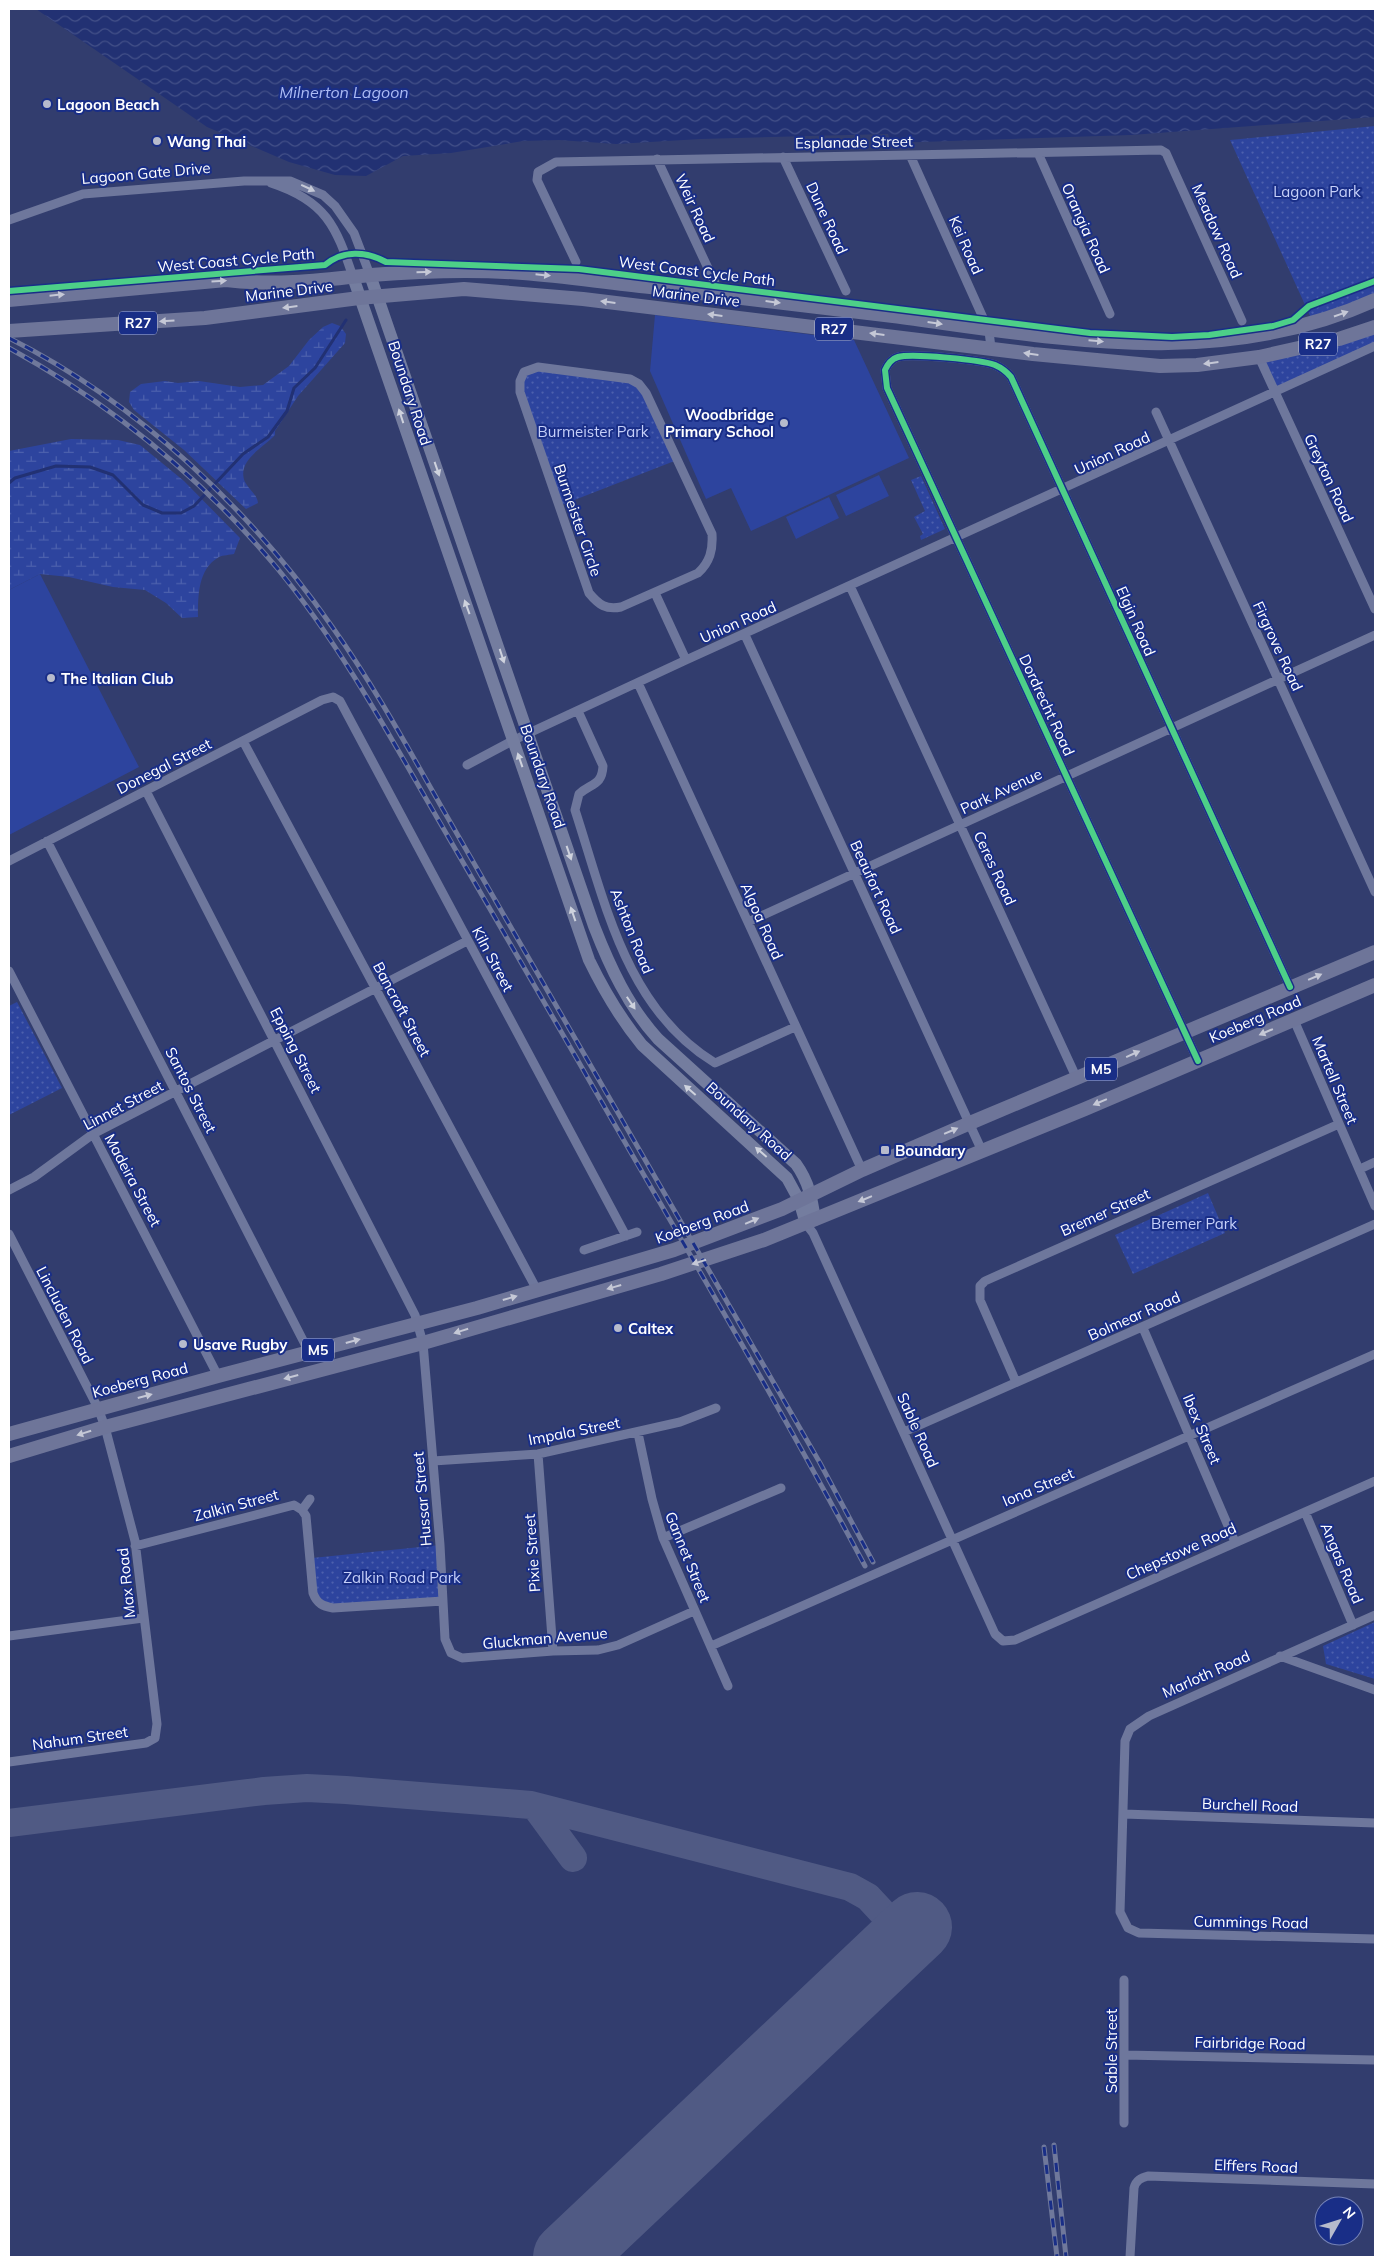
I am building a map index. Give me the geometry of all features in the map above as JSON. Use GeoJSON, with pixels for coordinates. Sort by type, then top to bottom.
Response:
{"type":"FeatureCollection","features":[{"type":"Feature","properties":{"kind":"main road","name":"Marine Drive"},"geometry":{"type":"LineString","coordinates":[[9,300],[226,280],[262,283],[327,280],[403,273],[502,271],[895,317],[989,331],[1134,344],[1200,343],[1254,337],[1306,326],[1375,300]]}},
{"type":"Feature","properties":{"kind":"main road","name":"Lagoon Gate Drive"},"geometry":{"type":"LineString","coordinates":[[370,275],[377,296]]}},
{"type":"Feature","properties":{"kind":"main road","name":"Lagoon Gate Drive"},"geometry":{"type":"LineString","coordinates":[[353,277],[359,298]]}},
{"type":"Feature","properties":{"kind":"main road","name":"Marine Drive"},"geometry":{"type":"LineString","coordinates":[[9,331],[205,318],[377,296],[476,289],[583,299],[1108,362],[1160,366],[1259,357],[1332,340],[1375,327]]}},
{"type":"Feature","properties":{"kind":"main road","name":"Boundary Road"},"geometry":{"type":"LineString","coordinates":[[377,296],[594,926],[616,978],[646,1026],[669,1050],[792,1160],[804,1176],[812,1194]]}},
{"type":"Feature","properties":{"kind":"main road","name":"Boundary Road"},"geometry":{"type":"LineString","coordinates":[[359,298],[589,960],[611,1002],[642,1045],[783,1174],[791,1183],[811,1226]]}},
{"type":"Feature","properties":{"kind":"main road","name":"Koeberg Road"},"geometry":{"type":"LineString","coordinates":[[9,1434],[98,1408],[418,1324],[650,1258],[722,1233],[970,1123],[1375,952]]}},
{"type":"Feature","properties":{"kind":"main road","name":"Koeberg Road"},"geometry":{"type":"LineString","coordinates":[[9,1456],[105,1427],[423,1343],[661,1274],[811,1226],[982,1151],[1375,985]]}},
{"type":"Feature","properties":{"kind":"main road"},"geometry":{"type":"LineString","coordinates":[[811,1226],[812,1194]]}},
{"type":"Feature","properties":{"kind":"street","name":"Esplanade Street"},"geometry":{"type":"LineString","coordinates":[[576,262],[538,185],[537,176],[543,168],[556,162],[1160,150],[1166,153]]}},
{"type":"Feature","properties":{"kind":"street","name":"Orangia Road"},"geometry":{"type":"LineString","coordinates":[[1038,153],[1110,314]]}},
{"type":"Feature","properties":{"kind":"street","name":"Meadow Road"},"geometry":{"type":"LineString","coordinates":[[1166,153],[1242,321]]}},
{"type":"Feature","properties":{"kind":"street","name":"Kei Road"},"geometry":{"type":"LineString","coordinates":[[910,155],[989,331],[991,348]]}},
{"type":"Feature","properties":{"kind":"street","name":"Dune Road"},"geometry":{"type":"LineString","coordinates":[[783,157],[846,291]]}},
{"type":"Feature","properties":{"kind":"street","name":"Weir Road"},"geometry":{"type":"LineString","coordinates":[[657,159],[720,296]]}},
{"type":"Feature","properties":{"kind":"street","name":"Lagoon Gate Drive"},"geometry":{"type":"LineString","coordinates":[[9,220],[83,194],[261,180],[290,181],[315,191],[335,206],[354,233],[370,275]]}},
{"type":"Feature","properties":{"kind":"street","name":"Lagoon Gate Drive"},"geometry":{"type":"LineString","coordinates":[[261,180],[301,196],[324,215],[340,239],[353,277]]}},
{"type":"Feature","properties":{"kind":"street","name":"Union Road"},"geometry":{"type":"LineString","coordinates":[[467,765],[514,740],[686,660],[745,635],[1375,346]]}},
{"type":"Feature","properties":{"kind":"street","name":"Elgin Road"},"geometry":{"type":"LineString","coordinates":[[892,359],[899,356],[917,356],[994,364],[1004,369],[1016,384],[1170,728],[1290,987]]}},
{"type":"Feature","properties":{"kind":"street","name":"Greyton Road"},"geometry":{"type":"LineString","coordinates":[[1259,357],[1375,609]]}},
{"type":"Feature","properties":{"kind":"street","name":"Dordrecht Road"},"geometry":{"type":"LineString","coordinates":[[892,359],[885,370],[885,382],[1198,1061]]}},
{"type":"Feature","properties":{"kind":"street","name":"Burmeister Circle"},"geometry":{"type":"LineString","coordinates":[[538,367],[630,378],[639,384],[646,393],[712,534],[713,546],[706,566],[698,573],[655,593],[621,607],[611,609],[603,607],[589,593],[520,392],[521,376],[528,369],[538,367]]}},
{"type":"Feature","properties":{"kind":"street","name":"Firgrove Road"},"geometry":{"type":"LineString","coordinates":[[1156,412],[1375,892]]}},
{"type":"Feature","properties":{"kind":"street","name":"Ceres Road"},"geometry":{"type":"LineString","coordinates":[[850,586],[1077,1079]]}},
{"type":"Feature","properties":{"kind":"street"},"geometry":{"type":"LineString","coordinates":[[655,593],[686,660]]}},
{"type":"Feature","properties":{"kind":"street","name":"Beaufort Road"},"geometry":{"type":"LineString","coordinates":[[745,635],[982,1151]]}},
{"type":"Feature","properties":{"kind":"street","name":"Park Avenue"},"geometry":{"type":"LineString","coordinates":[[748,922],[1375,635]]}},
{"type":"Feature","properties":{"kind":"street","name":"Algoa Road"},"geometry":{"type":"LineString","coordinates":[[638,683],[794,1026],[862,1170]]}},
{"type":"Feature","properties":{"kind":"street","name":"Donegal Street"},"geometry":{"type":"LineString","coordinates":[[9,861],[322,700],[333,697]]}},
{"type":"Feature","properties":{"kind":"street","name":"Kiln Street"},"geometry":{"type":"LineString","coordinates":[[333,697],[340,701],[348,713],[467,941],[626,1236]]}},
{"type":"Feature","properties":{"kind":"street","name":"Ashton Road"},"geometry":{"type":"LineString","coordinates":[[578,711],[603,766],[599,781],[579,794],[576,810],[620,944],[644,994],[675,1032],[689,1045],[715,1063],[794,1026]]}},
{"type":"Feature","properties":{"kind":"street","name":"Bancroft Street"},"geometry":{"type":"LineString","coordinates":[[243,741],[537,1290]]}},
{"type":"Feature","properties":{"kind":"street","name":"Epping Street"},"geometry":{"type":"LineString","coordinates":[[146,791],[276,1041],[418,1324],[423,1343]]}},
{"type":"Feature","properties":{"kind":"street","name":"Santos Street"},"geometry":{"type":"LineString","coordinates":[[47,842],[309,1352]]}},
{"type":"Feature","properties":{"kind":"street","name":"Linnet Street"},"geometry":{"type":"LineString","coordinates":[[9,1190],[41,1172],[93,1134],[467,941]]}},
{"type":"Feature","properties":{"kind":"street","name":"Madeira Street"},"geometry":{"type":"LineString","coordinates":[[9,971],[218,1376]]}},
{"type":"Feature","properties":{"kind":"street","name":"Martell Street"},"geometry":{"type":"LineString","coordinates":[[1294,1020],[1375,1206]]}},
{"type":"Feature","properties":{"kind":"street","name":"Bremer Street"},"geometry":{"type":"LineString","coordinates":[[1016,1382],[980,1300],[980,1286],[985,1281],[1339,1124]]}},
{"type":"Feature","properties":{"kind":"street"},"geometry":{"type":"LineString","coordinates":[[1360,1169],[1375,1162]]}},
{"type":"Feature","properties":{"kind":"street","name":"Bolmear Road"},"geometry":{"type":"LineString","coordinates":[[904,1432],[1375,1224]]}},
{"type":"Feature","properties":{"kind":"street","name":"Sable Road"},"geometry":{"type":"LineString","coordinates":[[811,1226],[998,1638]]}},
{"type":"Feature","properties":{"kind":"street"},"geometry":{"type":"LineString","coordinates":[[584,1250],[637,1232]]}},
{"type":"Feature","properties":{"kind":"street","name":"Lincluden Road"},"geometry":{"type":"LineString","coordinates":[[9,1234],[98,1408],[105,1427]]}},
{"type":"Feature","properties":{"kind":"street","name":"Ibex Street"},"geometry":{"type":"LineString","coordinates":[[1143,1328],[1235,1542]]}},
{"type":"Feature","properties":{"kind":"street","name":"Hussar Street"},"geometry":{"type":"LineString","coordinates":[[423,1343],[445,1639],[451,1653]]}},
{"type":"Feature","properties":{"kind":"street","name":"Iona Street"},"geometry":{"type":"LineString","coordinates":[[711,1646],[1375,1354]]}},
{"type":"Feature","properties":{"kind":"street","name":"Impala Street"},"geometry":{"type":"LineString","coordinates":[[433,1462],[538,1454],[638,1433],[680,1422],[716,1408]]}},
{"type":"Feature","properties":{"kind":"street","name":"Max Road"},"geometry":{"type":"LineString","coordinates":[[105,1427],[135,1546],[156,1716],[155,1738]]}},
{"type":"Feature","properties":{"kind":"street","name":"Gannet Street"},"geometry":{"type":"LineString","coordinates":[[638,1433],[652,1499],[663,1538],[728,1686]]}},
{"type":"Feature","properties":{"kind":"street","name":"Pixie Street"},"geometry":{"type":"LineString","coordinates":[[538,1454],[553,1651]]}},
{"type":"Feature","properties":{"kind":"street","name":"Chepstowe Road"},"geometry":{"type":"LineString","coordinates":[[998,1638],[1008,1642],[1015,1640],[1375,1481]]}},
{"type":"Feature","properties":{"kind":"street"},"geometry":{"type":"LineString","coordinates":[[663,1538],[781,1488]]}},
{"type":"Feature","properties":{"kind":"street"},"geometry":{"type":"LineString","coordinates":[[310,1499],[302,1510],[307,1519],[313,1593],[321,1605],[333,1608],[443,1601]]}},
{"type":"Feature","properties":{"kind":"street","name":"Zalkin Street"},"geometry":{"type":"LineString","coordinates":[[135,1546],[291,1505],[302,1510]]}},
{"type":"Feature","properties":{"kind":"street","name":"Angas Road"},"geometry":{"type":"LineString","coordinates":[[1305,1512],[1353,1625]]}},
{"type":"Feature","properties":{"kind":"street","name":"Gluckman Avenue"},"geometry":{"type":"LineString","coordinates":[[451,1653],[462,1658],[553,1651],[584,1651],[618,1645],[694,1611]]}},
{"type":"Feature","properties":{"kind":"street","name":"Marloth Road"},"geometry":{"type":"LineString","coordinates":[[1124,1814],[1125,1741],[1130,1729],[1148,1716],[1375,1615]]}},
{"type":"Feature","properties":{"kind":"street"},"geometry":{"type":"LineString","coordinates":[[9,1636],[144,1618]]}},
{"type":"Feature","properties":{"kind":"street"},"geometry":{"type":"LineString","coordinates":[[1280,1656],[1375,1690]]}},
{"type":"Feature","properties":{"kind":"street","name":"Nahum Street"},"geometry":{"type":"LineString","coordinates":[[9,1762],[146,1742],[155,1738]]}},
{"type":"Feature","properties":{"kind":"street","name":"Burchell Road"},"geometry":{"type":"LineString","coordinates":[[1124,1814],[1375,1823]]}},
{"type":"Feature","properties":{"kind":"street","name":"Cummings Road"},"geometry":{"type":"LineString","coordinates":[[1124,1814],[1120,1912],[1128,1928],[1139,1933],[1375,1939]]}},
{"type":"Feature","properties":{"kind":"street","name":"Sable Street"},"geometry":{"type":"LineString","coordinates":[[1124,1980],[1124,2123]]}},
{"type":"Feature","properties":{"kind":"street","name":"Fairbridge Road"},"geometry":{"type":"LineString","coordinates":[[1124,2055],[1375,2060]]}},
{"type":"Feature","properties":{"kind":"street","name":"Elffers Road"},"geometry":{"type":"LineString","coordinates":[[1130,2257],[1134,2188],[1137,2180],[1148,2176],[1375,2184]]}},
{"type":"Feature","properties":{"kind":"green space","name":"Lagoon Park"},"geometry":{"type":"Polygon","coordinates":[[[1375,126],[1375,295],[1311,318],[1230,140],[1375,126]]]}},
{"type":"Feature","properties":{"kind":"green space","name":"Woodbridge Primary School"},"geometry":{"type":"Polygon","coordinates":[[[655,315],[854,340],[909,458],[751,531],[731,488],[706,499],[650,371],[655,315]]]}},
{"type":"Feature","properties":{"kind":"green space"},"geometry":{"type":"Polygon","coordinates":[[[332,323],[340,326],[346,334],[345,343],[298,396],[275,431],[275,435],[247,461],[243,474],[245,482],[258,503],[246,509],[184,450],[134,410],[129,402],[130,392],[141,384],[165,381],[178,383],[199,381],[240,387],[263,385],[289,366],[309,340],[323,327],[332,323]]]}},
{"type":"Feature","properties":{"kind":"green space"},"geometry":{"type":"Polygon","coordinates":[[[1375,327],[1375,346],[1274,392],[1259,357],[1375,327]]]}},
{"type":"Feature","properties":{"kind":"green space","name":"Burmeister Park"},"geometry":{"type":"Polygon","coordinates":[[[528,369],[639,384],[677,460],[559,506],[519,386],[528,369]]]}},
{"type":"Feature","properties":{"kind":"green space"},"geometry":{"type":"Polygon","coordinates":[[[71,439],[118,440],[140,445],[184,481],[240,538],[234,554],[219,557],[212,562],[203,575],[198,600],[198,617],[182,618],[166,603],[145,590],[113,587],[69,577],[40,574],[9,590],[9,451],[71,439]]]}},
{"type":"Feature","properties":{"kind":"green space"},"geometry":{"type":"Polygon","coordinates":[[[879,475],[889,496],[846,516],[836,495],[879,475]]]}},
{"type":"Feature","properties":{"kind":"green space"},"geometry":{"type":"Polygon","coordinates":[[[921,476],[945,529],[921,540],[920,536],[923,534],[914,517],[925,511],[911,480],[921,476]]]}},
{"type":"Feature","properties":{"kind":"green space"},"geometry":{"type":"Polygon","coordinates":[[[829,497],[839,518],[796,539],[786,517],[829,497]]]}},
{"type":"Feature","properties":{"kind":"green space","name":"The Italian Club"},"geometry":{"type":"Polygon","coordinates":[[[40,574],[139,767],[9,835],[9,590],[40,574]]]}},
{"type":"Feature","properties":{"kind":"green space"},"geometry":{"type":"Polygon","coordinates":[[[17,1002],[62,1088],[9,1115],[9,1006],[17,1002]]]}},
{"type":"Feature","properties":{"kind":"green space","name":"Bremer Park"},"geometry":{"type":"Polygon","coordinates":[[[1208,1193],[1225,1233],[1133,1274],[1115,1235],[1208,1193]]]}},
{"type":"Feature","properties":{"kind":"green space","name":"Zalkin Road Park"},"geometry":{"type":"Polygon","coordinates":[[[440,1545],[442,1601],[332,1610],[317,1599],[312,1558],[440,1545]]]}},
{"type":"Feature","properties":{"kind":"green space"},"geometry":{"type":"Polygon","coordinates":[[[1375,1622],[1375,1679],[1326,1664],[1323,1646],[1375,1622]]]}},
{"type":"Feature","properties":{"kind":"water","name":"Milnerton Lagoon"},"geometry":{"type":"Polygon","coordinates":[[[36,9],[1375,9],[1375,117],[1131,135],[891,143],[888,134],[701,139],[616,144],[559,140],[523,141],[451,153],[403,156],[366,176],[335,175],[289,162],[207,127],[36,9]]]}},
{"type":"Feature","properties":{"kind":"waterway"},"geometry":{"type":"LineString","coordinates":[[9,483],[15,478],[56,466],[90,467],[113,475],[143,505],[162,513],[181,513],[194,506],[243,454],[268,437],[287,411],[294,388],[315,368],[346,320]]}},
{"type":"Feature","properties":{"kind":"taxiway"},"geometry":{"type":"LineString","coordinates":[[9,1823],[264,1791],[307,1788],[531,1805],[850,1887],[868,1897],[906,1938]]}},
{"type":"Feature","properties":{"kind":"taxiway"},"geometry":{"type":"LineString","coordinates":[[535,1806],[573,1858]]}},
{"type":"Feature","properties":{"kind":"runway"},"geometry":{"type":"LineString","coordinates":[[568,2257],[917,1927]]}},
{"type":"Feature","properties":{"kind":"railway"},"geometry":{"type":"LineString","coordinates":[[9,338],[57,364],[103,394],[147,427],[189,463],[266,542],[301,584],[333,628],[405,742],[820,1463],[873,1562]]}},
{"type":"Feature","properties":{"kind":"railway"},"geometry":{"type":"LineString","coordinates":[[9,348],[47,370],[119,418],[186,474],[218,504],[277,568],[336,648],[371,704],[759,1375],[865,1566]]}},
{"type":"Feature","properties":{"kind":"railway"},"geometry":{"type":"LineString","coordinates":[[1054,2145],[1066,2257]]}},
{"type":"Feature","properties":{"kind":"railway"},"geometry":{"type":"LineString","coordinates":[[1044,2147],[1057,2257]]}},
{"type":"Feature","properties":{"kind":"cycle path","name":"West Coast Cycle Path"},"geometry":{"type":"LineString","coordinates":[[9,291],[325,265],[339,257],[363,254],[386,262],[579,269],[1090,333],[1172,337],[1209,335],[1273,326],[1293,320],[1309,306],[1375,281]]}},
{"type":"Feature","properties":{"kind":"cycle path"},"geometry":{"type":"LineString","coordinates":[[1198,1061],[887,388],[885,370],[893,359],[917,356],[976,361],[997,366],[1011,377],[1290,987]]}},
{"type":"Feature","properties":{"kind":"place","name":"Lagoon Beach"},"geometry":{"type":"Point","coordinates":[47,104]}},
{"type":"Feature","properties":{"kind":"place","name":"Wang Thai"},"geometry":{"type":"Point","coordinates":[157,141]}},
{"type":"Feature","properties":{"kind":"place","name":"Woodbridge Primary School"},"geometry":{"type":"Point","coordinates":[784,423]}},
{"type":"Feature","properties":{"kind":"place","name":"The Italian Club"},"geometry":{"type":"Point","coordinates":[51,678]}},
{"type":"Feature","properties":{"kind":"place","name":"Boundary"},"geometry":{"type":"Point","coordinates":[885,1150]}},
{"type":"Feature","properties":{"kind":"place","name":"Caltex"},"geometry":{"type":"Point","coordinates":[618,1328]}},
{"type":"Feature","properties":{"kind":"place","name":"Usave Rugby"},"geometry":{"type":"Point","coordinates":[183,1344]}}]}
